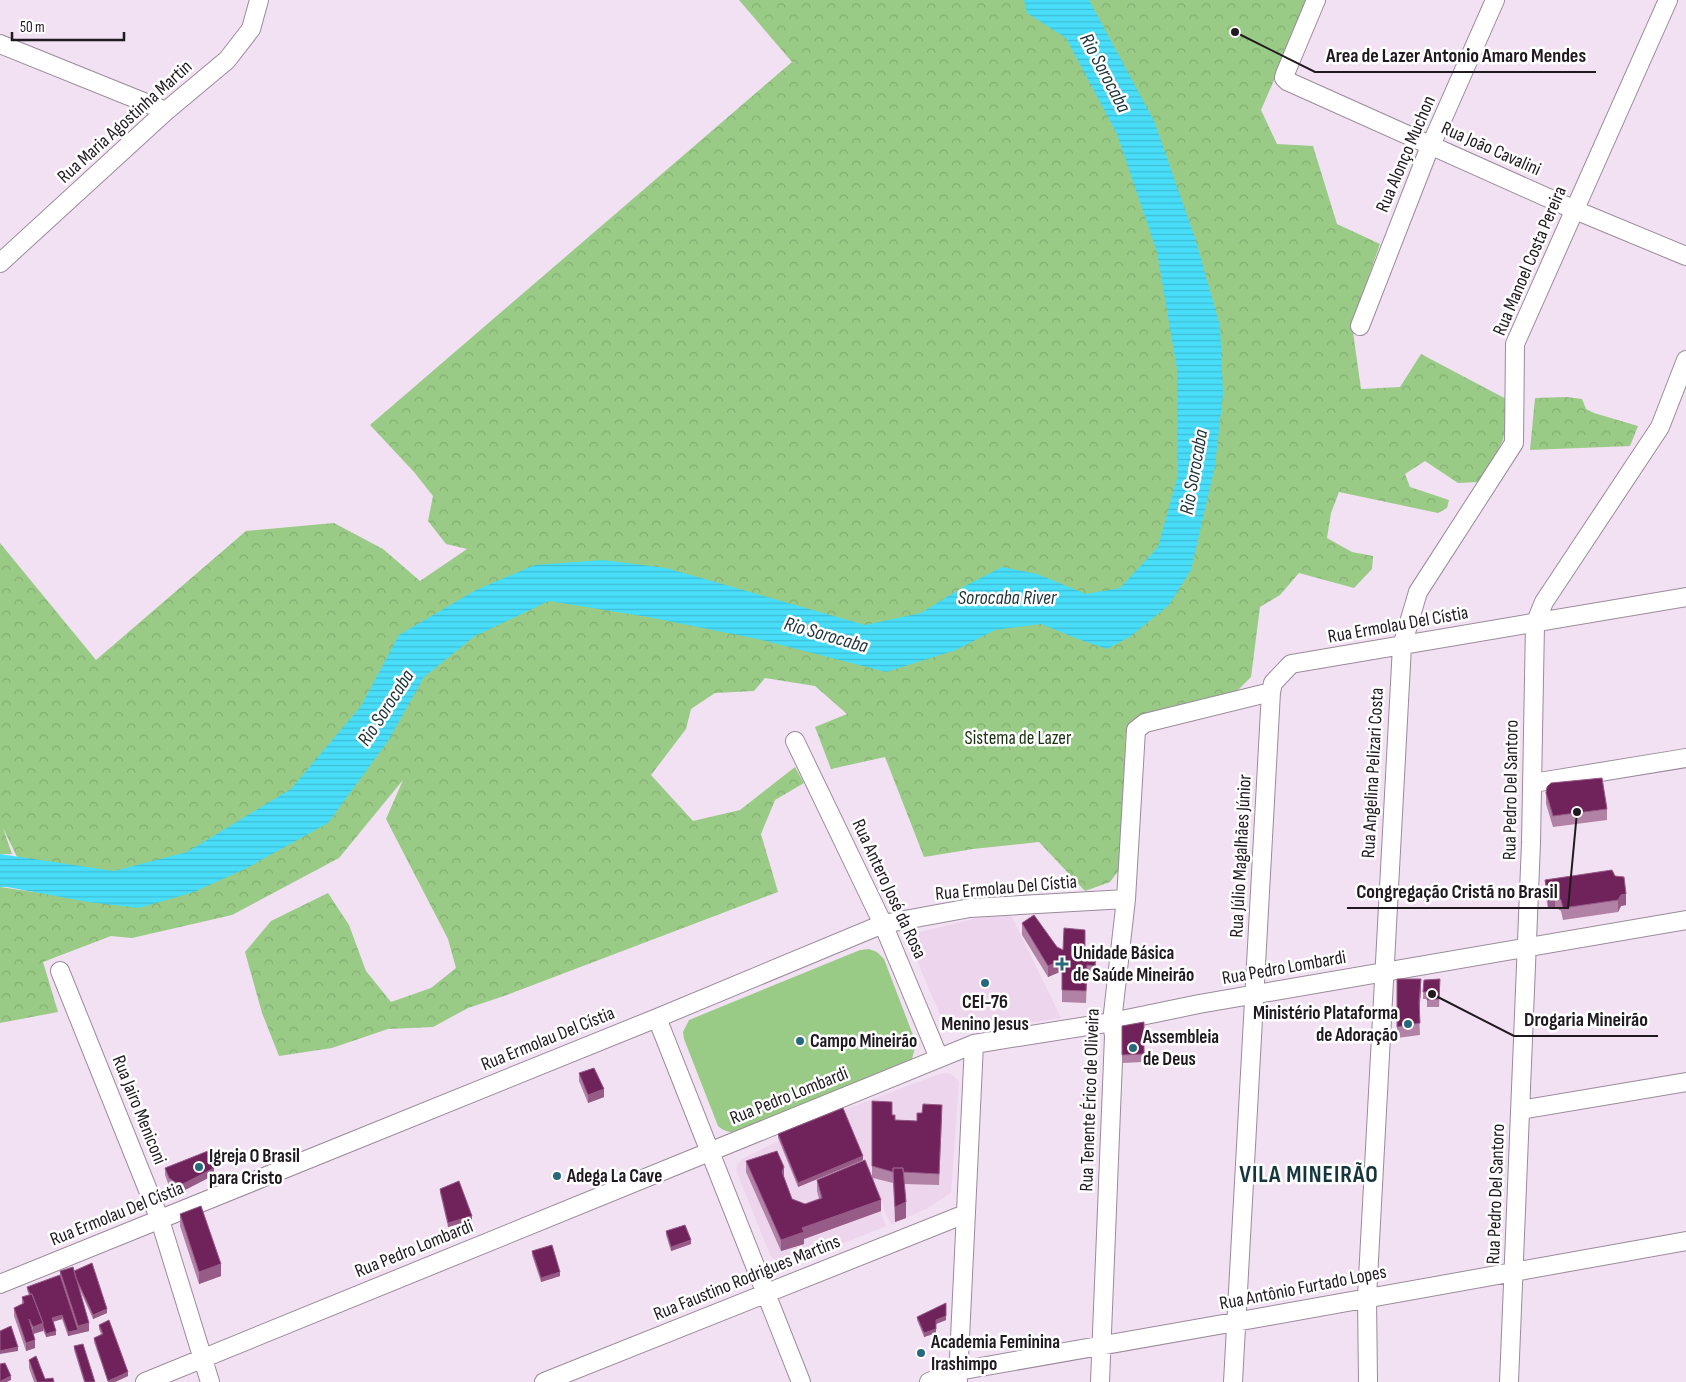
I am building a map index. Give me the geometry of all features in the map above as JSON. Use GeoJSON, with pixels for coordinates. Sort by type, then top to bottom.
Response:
{"type":"FeatureCollection","features":[{"type":"Feature","properties":{"kind":"street","name":"Rua Maria Agostinha Martin"},"geometry":{"type":"LineString","coordinates":[[0,263],[166,111],[227,60],[250,29],[260,0]]}},
{"type":"Feature","properties":{"kind":"street","name":"Rua João Cavalini"},"geometry":{"type":"LineString","coordinates":[[1316,0],[1285,74],[1284,78],[1287,82],[1575,210],[1686,256]]}},
{"type":"Feature","properties":{"kind":"street","name":"Rua Alonço Muchon"},"geometry":{"type":"LineString","coordinates":[[1360,326],[1427,154],[1495,0]]}},
{"type":"Feature","properties":{"kind":"street","name":"Rua Manoel Costa Pereira"},"geometry":{"type":"LineString","coordinates":[[1402,646],[1418,592],[1514,443],[1515,344],[1668,0]]}},
{"type":"Feature","properties":{"kind":"street"},"geometry":{"type":"LineString","coordinates":[[0,44],[166,111]]}},
{"type":"Feature","properties":{"kind":"street","name":"Rua Pedro Del Santoro"},"geometry":{"type":"LineString","coordinates":[[1509,1382],[1533,783],[1534,624],[1544,602],[1660,427],[1686,360]]}},
{"type":"Feature","properties":{"kind":"street","name":"Rua Ermolau Del Cístia"},"geometry":{"type":"LineString","coordinates":[[1271,692],[1277,677],[1291,664],[1686,597]]}},
{"type":"Feature","properties":{"kind":"street","name":"Rua Angelina Pelizari Costa"},"geometry":{"type":"LineString","coordinates":[[1368,1382],[1367,1297],[1402,646]]}},
{"type":"Feature","properties":{"kind":"street","name":"Rua Tenente Érico de Oliveira"},"geometry":{"type":"LineString","coordinates":[[1100,1382],[1114,1036],[1112,1022],[1126,899],[1136,730],[1145,722],[1271,692]]}},
{"type":"Feature","properties":{"kind":"street","name":"Rua Júlio Magalhães Júnior"},"geometry":{"type":"LineString","coordinates":[[1233,1382],[1256,994],[1271,692]]}},
{"type":"Feature","properties":{"kind":"street","name":"Rua Antero José da Rosa"},"geometry":{"type":"LineString","coordinates":[[795,741],[883,924],[939,1058]]}},
{"type":"Feature","properties":{"kind":"street"},"geometry":{"type":"LineString","coordinates":[[1533,783],[1686,758]]}},
{"type":"Feature","properties":{"kind":"street","name":"Rua Ermolau Del Cístia"},"geometry":{"type":"LineString","coordinates":[[0,1284],[657,1018],[883,924],[970,908],[1126,899]]}},
{"type":"Feature","properties":{"kind":"street","name":"Rua Pedro Lombardi"},"geometry":{"type":"LineString","coordinates":[[145,1382],[974,1044],[1112,1022],[1256,994],[1686,920]]}},
{"type":"Feature","properties":{"kind":"street","name":"Rua Jairo Meniconi"},"geometry":{"type":"LineString","coordinates":[[60,970],[160,1220],[210,1382]]}},
{"type":"Feature","properties":{"kind":"street"},"geometry":{"type":"LineString","coordinates":[[657,1018],[801,1382]]}},
{"type":"Feature","properties":{"kind":"street"},"geometry":{"type":"LineString","coordinates":[[958,1376],[974,1044]]}},
{"type":"Feature","properties":{"kind":"street"},"geometry":{"type":"LineString","coordinates":[[1520,1110],[1686,1082]]}},
{"type":"Feature","properties":{"kind":"street","name":"Rua Faustino Rodrigues Martins"},"geometry":{"type":"LineString","coordinates":[[544,1382],[965,1214]]}},
{"type":"Feature","properties":{"kind":"street","name":"Rua Antônio Furtado Lopes"},"geometry":{"type":"LineString","coordinates":[[930,1382],[1101,1346],[1686,1241]]}},
{"type":"Feature","properties":{"kind":"shaded area","name":"CEI-76 Menino Jesus"},"geometry":{"type":"Polygon","coordinates":[[[1011,915],[1061,1018],[964,1032],[944,1024],[908,939],[911,934],[978,918],[1011,915]]]}},
{"type":"Feature","properties":{"kind":"shaded area","name":"CEI-76 Menino Jesus"},"geometry":{"type":"Polygon","coordinates":[[[949,1073],[959,1082],[951,1193],[928,1208],[891,1225],[844,1110],[939,1074],[949,1073]]]}},
{"type":"Feature","properties":{"kind":"shaded area"},"geometry":{"type":"Polygon","coordinates":[[[841,1110],[886,1226],[787,1266],[777,1263],[770,1255],[736,1170],[737,1165],[742,1159],[841,1110]]]}},
{"type":"Feature","properties":{"kind":"green space","name":"Sistema de Lazer"},"geometry":{"type":"Polygon","coordinates":[[[739,0],[1309,0],[1261,110],[1277,144],[1313,146],[1337,224],[1380,244],[1352,325],[1361,389],[1400,387],[1421,354],[1510,401],[1503,440],[1491,464],[1478,482],[1458,483],[1425,461],[1405,474],[1410,487],[1449,500],[1447,508],[1438,513],[1339,492],[1331,513],[1327,538],[1352,552],[1373,556],[1372,569],[1354,588],[1299,573],[1280,595],[1260,607],[1251,677],[1231,697],[1141,720],[1126,732],[1119,870],[1110,882],[1085,891],[1039,842],[973,849],[924,857],[885,757],[831,769],[815,727],[847,714],[815,686],[765,678],[754,691],[715,693],[691,709],[686,729],[651,775],[693,821],[740,810],[795,767],[804,783],[775,800],[761,834],[778,892],[468,1008],[433,1027],[388,1029],[332,1048],[279,1056],[262,1013],[245,952],[271,921],[328,893],[349,925],[366,971],[391,1002],[431,988],[456,968],[448,939],[386,819],[403,780],[339,858],[232,915],[132,938],[111,936],[43,962],[58,1012],[0,1023],[0,887],[34,892],[3,828],[12,854],[0,854],[0,543],[96,660],[246,531],[334,523],[383,549],[420,581],[467,549],[446,544],[428,521],[433,496],[414,472],[370,425],[792,62],[739,0]]]}},
{"type":"Feature","properties":{"kind":"green space"},"geometry":{"type":"Polygon","coordinates":[[[1566,397],[1582,399],[1586,409],[1594,413],[1638,426],[1630,446],[1530,450],[1535,398],[1566,397]]]}},
{"type":"Feature","properties":{"kind":"green space","name":"Campo Mineirão"},"geometry":{"type":"Polygon","coordinates":[[[869,949],[877,952],[884,959],[916,1043],[912,1059],[907,1064],[733,1132],[718,1126],[684,1039],[683,1032],[689,1020],[860,950],[869,949]]]}},
{"type":"Feature","properties":{"kind":"water","name":"Sorocaba River"},"geometry":{"type":"Polygon","coordinates":[[[1024,0],[1089,0],[1154,121],[1195,238],[1220,326],[1223,394],[1215,466],[1191,570],[1169,605],[1131,636],[1107,649],[1041,624],[995,630],[956,650],[886,672],[762,640],[648,617],[549,601],[475,636],[424,677],[388,741],[328,823],[247,868],[194,892],[139,908],[88,902],[0,887],[0,854],[114,871],[187,852],[291,789],[361,706],[399,635],[476,590],[535,565],[603,560],[666,568],[865,625],[921,613],[965,586],[1002,567],[1037,574],[1086,594],[1120,588],[1158,547],[1178,475],[1177,369],[1157,252],[1117,134],[1066,38],[1027,13],[1024,0]]]}},
{"type":"Feature","properties":{"kind":"building"},"geometry":{"type":"Polygon","coordinates":[[[1602,778],[1607,809],[1553,816],[1546,793],[1547,787],[1551,783],[1602,778]]]}},
{"type":"Feature","properties":{"kind":"building"},"geometry":{"type":"Polygon","coordinates":[[[1612,870],[1615,876],[1624,877],[1626,894],[1621,895],[1618,900],[1563,908],[1561,900],[1555,896],[1548,897],[1545,880],[1612,870]]]}},
{"type":"Feature","properties":{"kind":"building","name":"Unidade Básica de Saúde Mineirão"},"geometry":{"type":"Polygon","coordinates":[[[1034,915],[1057,947],[1063,950],[1064,928],[1085,930],[1085,954],[1096,954],[1095,966],[1087,965],[1086,991],[1062,990],[1062,960],[1048,966],[1022,923],[1034,915]]]}},
{"type":"Feature","properties":{"kind":"building","name":"Ministério Plataforma de Adoração"},"geometry":{"type":"Polygon","coordinates":[[[1397,979],[1421,979],[1420,1023],[1397,1027],[1397,979]]]}},
{"type":"Feature","properties":{"kind":"building"},"geometry":{"type":"Polygon","coordinates":[[[1440,979],[1439,999],[1427,1000],[1428,992],[1423,992],[1424,980],[1440,979]]]}},
{"type":"Feature","properties":{"kind":"building","name":"Assembleia de Deus"},"geometry":{"type":"Polygon","coordinates":[[[1144,1022],[1144,1054],[1122,1055],[1122,1026],[1144,1022]]]}},
{"type":"Feature","properties":{"kind":"building"},"geometry":{"type":"Polygon","coordinates":[[[594,1068],[604,1089],[588,1095],[579,1073],[594,1068]]]}},
{"type":"Feature","properties":{"kind":"building"},"geometry":{"type":"Polygon","coordinates":[[[872,1101],[892,1102],[892,1115],[895,1115],[895,1120],[917,1121],[917,1113],[922,1113],[923,1104],[942,1105],[939,1174],[903,1172],[903,1168],[893,1168],[893,1172],[872,1166],[872,1101]]]}},
{"type":"Feature","properties":{"kind":"building"},"geometry":{"type":"Polygon","coordinates":[[[843,1108],[863,1156],[798,1183],[778,1134],[843,1108]]]}},
{"type":"Feature","properties":{"kind":"building","name":"Igreja O Brasil para Cristo"},"geometry":{"type":"Polygon","coordinates":[[[208,1151],[214,1168],[183,1184],[169,1178],[165,1168],[208,1151]]]}},
{"type":"Feature","properties":{"kind":"building"},"geometry":{"type":"Polygon","coordinates":[[[777,1151],[784,1167],[782,1172],[792,1199],[805,1204],[822,1198],[817,1180],[865,1160],[881,1200],[802,1228],[804,1232],[781,1240],[746,1161],[777,1151]]]}},
{"type":"Feature","properties":{"kind":"building"},"geometry":{"type":"Polygon","coordinates":[[[893,1168],[903,1168],[906,1202],[895,1207],[893,1168]]]}},
{"type":"Feature","properties":{"kind":"building"},"geometry":{"type":"Polygon","coordinates":[[[459,1181],[472,1216],[448,1223],[440,1189],[459,1181]]]}},
{"type":"Feature","properties":{"kind":"building"},"geometry":{"type":"Polygon","coordinates":[[[201,1206],[221,1264],[199,1272],[180,1214],[201,1206]]]}},
{"type":"Feature","properties":{"kind":"building"},"geometry":{"type":"Polygon","coordinates":[[[685,1225],[691,1240],[671,1247],[666,1231],[685,1225]]]}},
{"type":"Feature","properties":{"kind":"building"},"geometry":{"type":"Polygon","coordinates":[[[552,1245],[560,1272],[541,1278],[532,1251],[552,1245]]]}},
{"type":"Feature","properties":{"kind":"building"},"geometry":{"type":"Polygon","coordinates":[[[92,1263],[107,1309],[93,1315],[74,1271],[92,1263]]]}},
{"type":"Feature","properties":{"kind":"building"},"geometry":{"type":"Polygon","coordinates":[[[73,1267],[89,1323],[78,1326],[60,1271],[73,1267]]]}},
{"type":"Feature","properties":{"kind":"building"},"geometry":{"type":"Polygon","coordinates":[[[60,1275],[78,1330],[68,1332],[62,1315],[52,1318],[56,1331],[46,1334],[32,1294],[30,1294],[27,1287],[60,1275]]]}},
{"type":"Feature","properties":{"kind":"building"},"geometry":{"type":"Polygon","coordinates":[[[32,1294],[43,1323],[33,1327],[29,1319],[35,1340],[26,1343],[14,1308],[24,1303],[22,1297],[32,1294]]]}},
{"type":"Feature","properties":{"kind":"building"},"geometry":{"type":"Polygon","coordinates":[[[946,1303],[946,1316],[936,1320],[936,1329],[924,1333],[917,1317],[946,1303]]]}},
{"type":"Feature","properties":{"kind":"building"},"geometry":{"type":"Polygon","coordinates":[[[109,1320],[128,1372],[108,1381],[94,1338],[103,1334],[99,1325],[109,1320]]]}},
{"type":"Feature","properties":{"kind":"building"},"geometry":{"type":"Polygon","coordinates":[[[11,1326],[18,1347],[0,1351],[0,1331],[11,1326]]]}},
{"type":"Feature","properties":{"kind":"building"},"geometry":{"type":"Polygon","coordinates":[[[83,1344],[95,1382],[85,1382],[74,1346],[83,1344]]]}},
{"type":"Feature","properties":{"kind":"building"},"geometry":{"type":"Polygon","coordinates":[[[36,1356],[45,1379],[53,1378],[54,1382],[37,1382],[29,1360],[36,1356]]]}},
{"type":"Feature","properties":{"kind":"building"},"geometry":{"type":"Polygon","coordinates":[[[5,1363],[11,1376],[0,1382],[0,1364],[5,1363]]]}},
{"type":"Feature","properties":{"kind":"place","name":"Area de Lazer Antonio Amaro Mendes"},"geometry":{"type":"Point","coordinates":[1235,32]}},
{"type":"Feature","properties":{"kind":"place","name":"Congregação Cristã no Brasil"},"geometry":{"type":"Point","coordinates":[1577,812]}},
{"type":"Feature","properties":{"kind":"place","name":"Unidade Básica de Saúde Mineirão"},"geometry":{"type":"Point","coordinates":[1062,964]}},
{"type":"Feature","properties":{"kind":"place","name":"CEI-76 Menino Jesus"},"geometry":{"type":"Point","coordinates":[985,983]}},
{"type":"Feature","properties":{"kind":"place","name":"Drogaria Mineirão"},"geometry":{"type":"Point","coordinates":[1432,994]}},
{"type":"Feature","properties":{"kind":"place","name":"Ministério Plataforma de Adoração"},"geometry":{"type":"Point","coordinates":[1408,1024]}},
{"type":"Feature","properties":{"kind":"place","name":"Campo Mineirão"},"geometry":{"type":"Point","coordinates":[800,1041]}},
{"type":"Feature","properties":{"kind":"place","name":"Assembleia de Deus"},"geometry":{"type":"Point","coordinates":[1133,1048]}},
{"type":"Feature","properties":{"kind":"place","name":"Igreja O Brasil para Cristo"},"geometry":{"type":"Point","coordinates":[199,1167]}},
{"type":"Feature","properties":{"kind":"place","name":"Adega La Cave"},"geometry":{"type":"Point","coordinates":[557,1176]}},
{"type":"Feature","properties":{"kind":"place","name":"Academia Feminina Irashimpo"},"geometry":{"type":"Point","coordinates":[921,1353]}},
{"type":"Feature","properties":{"kind":"district","name":"VILA MINEIRÃO"},"geometry":{"type":"Point","coordinates":[1309,1174]}},
{"type":"Feature","properties":{"kind":"water label","name":"Rio Sorocaba"},"geometry":{"type":"Point","coordinates":[1105,73]}},
{"type":"Feature","properties":{"kind":"water label","name":"Rio Sorocaba"},"geometry":{"type":"Point","coordinates":[1194,472]}},
{"type":"Feature","properties":{"kind":"water label","name":"Rio Sorocaba"},"geometry":{"type":"Point","coordinates":[826,635]}},
{"type":"Feature","properties":{"kind":"water label","name":"Rio Sorocaba"},"geometry":{"type":"Point","coordinates":[386,708]}}]}
